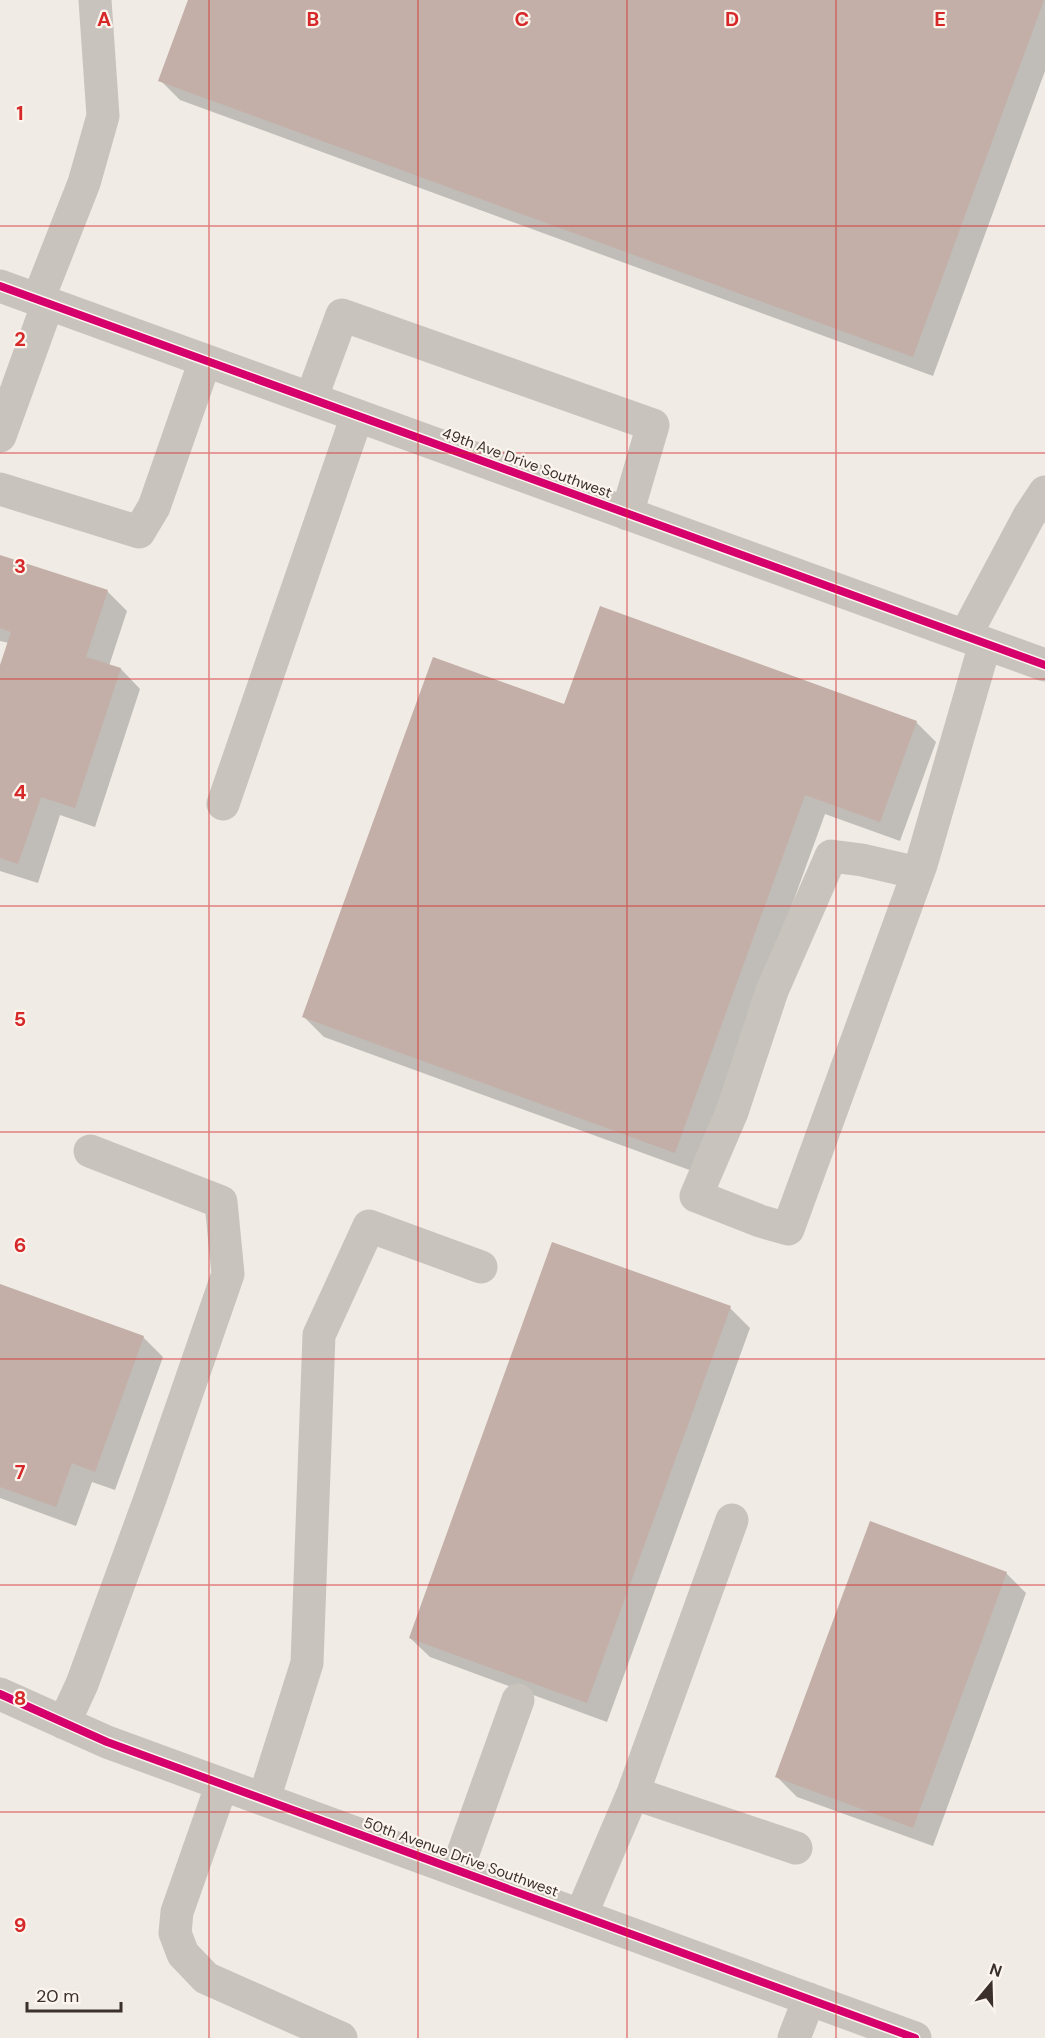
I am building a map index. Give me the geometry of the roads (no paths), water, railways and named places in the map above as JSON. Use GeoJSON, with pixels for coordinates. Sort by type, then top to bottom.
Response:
{"type":"FeatureCollection","features":[{"type":"Feature","properties":{"kind":"street"},"geometry":{"type":"LineString","coordinates":[[0,436],[84,183],[103,116],[95,0]]}},
{"type":"Feature","properties":{"kind":"street","name":"49th Ave Drive Southwest"},"geometry":{"type":"LineString","coordinates":[[0,286],[1045,665]]}},
{"type":"Feature","properties":{"kind":"street"},"geometry":{"type":"LineString","coordinates":[[310,399],[342,315],[653,425],[627,514]]}},
{"type":"Feature","properties":{"kind":"street"},"geometry":{"type":"LineString","coordinates":[[0,489],[139,532],[154,507],[205,361]]}},
{"type":"Feature","properties":{"kind":"street"},"geometry":{"type":"LineString","coordinates":[[223,804],[357,416]]}},
{"type":"Feature","properties":{"kind":"street"},"geometry":{"type":"LineString","coordinates":[[918,873],[862,860],[831,856],[772,991],[732,1112],[696,1197],[788,1229],[918,873],[975,640],[1029,516],[1045,492]]}},
{"type":"Feature","properties":{"kind":"street"},"geometry":{"type":"LineString","coordinates":[[64,1723],[82,1684],[147,1507],[228,1274],[221,1202],[90,1151]]}},
{"type":"Feature","properties":{"kind":"street"},"geometry":{"type":"LineString","coordinates":[[264,1799],[307,1663],[320,1335],[369,1226],[481,1267]]}},
{"type":"Feature","properties":{"kind":"street"},"geometry":{"type":"LineString","coordinates":[[581,1915],[633,1793],[732,1520]]}},
{"type":"Feature","properties":{"kind":"street","name":"50th Avenue Drive Southwest"},"geometry":{"type":"LineString","coordinates":[[0,1694],[107,1742],[915,2038]]}},
{"type":"Feature","properties":{"kind":"street"},"geometry":{"type":"LineString","coordinates":[[457,1870],[518,1700]]}},
{"type":"Feature","properties":{"kind":"street"},"geometry":{"type":"LineString","coordinates":[[222,1784],[177,1912],[175,1933],[183,1954],[206,1978],[341,2038]]}},
{"type":"Feature","properties":{"kind":"street"},"geometry":{"type":"LineString","coordinates":[[633,1793],[796,1848]]}},
{"type":"Feature","properties":{"kind":"street"},"geometry":{"type":"LineString","coordinates":[[794,2038],[809,1999]]}}]}
